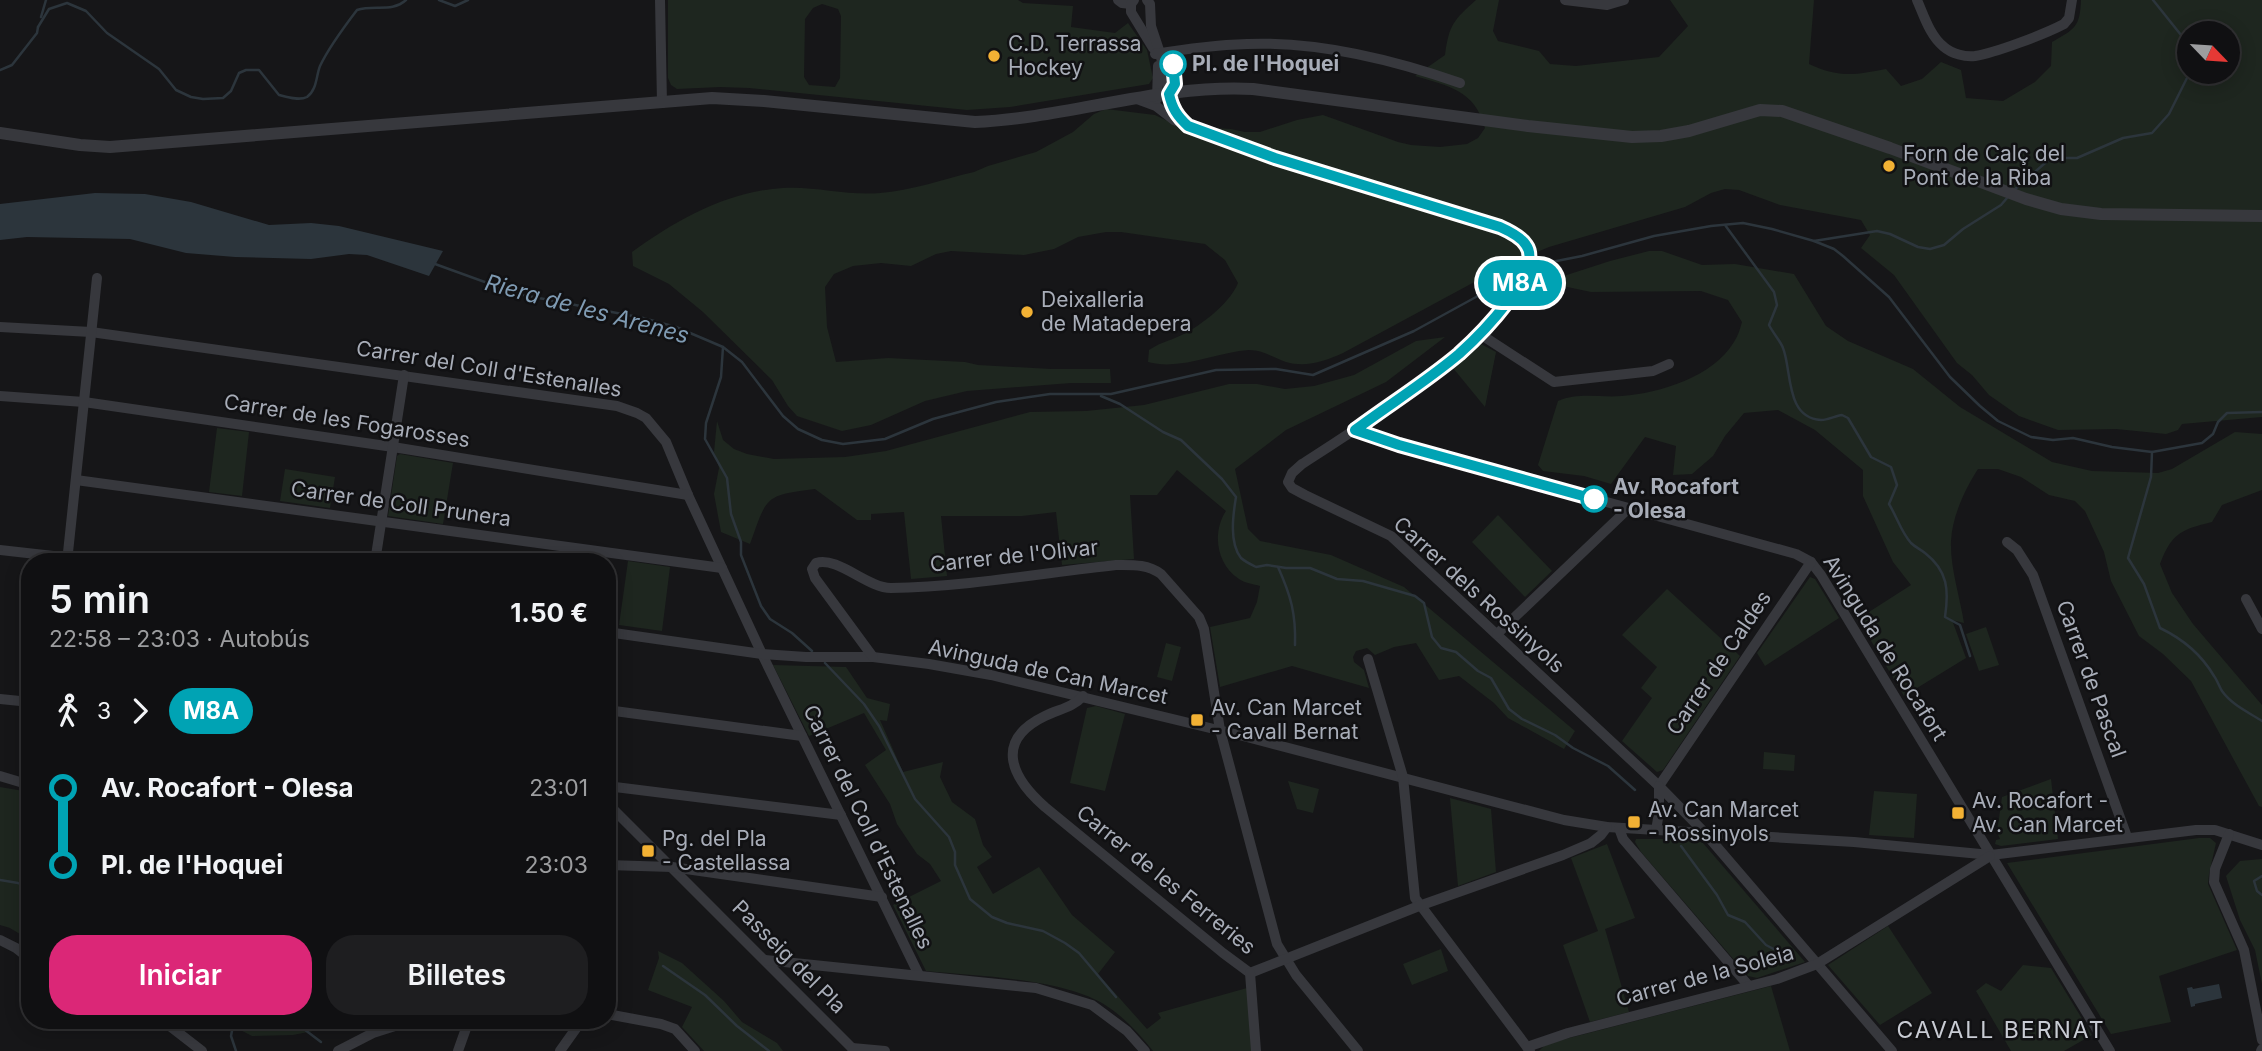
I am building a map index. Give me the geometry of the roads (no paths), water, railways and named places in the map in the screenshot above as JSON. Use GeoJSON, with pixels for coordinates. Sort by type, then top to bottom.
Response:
{"type":"FeatureCollection","features":[{"type":"Feature","properties":{"kind":"street"},"geometry":{"type":"LineString","coordinates":[[660,0],[662,103]]}},
{"type":"Feature","properties":{"kind":"street"},"geometry":{"type":"LineString","coordinates":[[1118,0],[1122,3],[1133,2],[1131,12],[1158,53]]}},
{"type":"Feature","properties":{"kind":"street"},"geometry":{"type":"LineString","coordinates":[[1565,0],[1607,5],[1623,0]]}},
{"type":"Feature","properties":{"kind":"street"},"geometry":{"type":"LineString","coordinates":[[1917,0],[1933,35],[1942,46],[1967,56],[1988,52],[2063,24],[2069,18],[2072,0]]}},
{"type":"Feature","properties":{"kind":"street"},"geometry":{"type":"LineString","coordinates":[[1136,17],[1143,18],[1149,4]]}},
{"type":"Feature","properties":{"kind":"street"},"geometry":{"type":"LineString","coordinates":[[1149,4],[1163,95],[1159,106],[1170,112],[1188,91]]}},
{"type":"Feature","properties":{"kind":"street"},"geometry":{"type":"LineString","coordinates":[[1158,53],[1248,43],[1290,45],[1397,63],[1460,83]]}},
{"type":"Feature","properties":{"kind":"street"},"geometry":{"type":"LineString","coordinates":[[0,133],[110,147],[730,99],[975,122],[1008,120],[1188,91],[1226,88],[1253,89],[1528,127],[1632,137],[1689,131],[1760,110],[1782,111],[2050,207],[2082,212],[2262,216]]}},
{"type":"Feature","properties":{"kind":"street","name":"Carrer dels Rossinyols"},"geometry":{"type":"LineString","coordinates":[[1138,99],[1170,112],[1174,120],[1188,126],[1330,176],[1490,224],[1518,237],[1527,245],[1530,253],[1529,267],[1518,287],[1480,334],[1459,354],[1292,473],[1289,478],[1290,485],[1305,495],[1391,536],[1659,786],[1705,833],[1892,1051]]}},
{"type":"Feature","properties":{"kind":"street"},"geometry":{"type":"LineString","coordinates":[[69,553],[97,278]]}},
{"type":"Feature","properties":{"kind":"street","name":"Carrer del Coll d'Estenalles"},"geometry":{"type":"LineString","coordinates":[[0,327],[91,332],[617,405],[637,413],[653,425],[666,442],[762,654],[919,975]]}},
{"type":"Feature","properties":{"kind":"street"},"geometry":{"type":"LineString","coordinates":[[1480,334],[1554,382],[1653,372],[1670,364]]}},
{"type":"Feature","properties":{"kind":"street"},"geometry":{"type":"LineString","coordinates":[[376,553],[404,375]]}},
{"type":"Feature","properties":{"kind":"street","name":"Carrer de les Fogarosses"},"geometry":{"type":"LineString","coordinates":[[0,396],[84,402],[393,447],[688,495]]}},
{"type":"Feature","properties":{"kind":"street","name":"Avinguda de Rocafort"},"geometry":{"type":"LineString","coordinates":[[1355,430],[1399,445],[1796,554],[1811,562],[2110,1051]]}},
{"type":"Feature","properties":{"kind":"street","name":"Carrer de Coll Prunera"},"geometry":{"type":"LineString","coordinates":[[76,480],[613,553]]}},
{"type":"Feature","properties":{"kind":"street"},"geometry":{"type":"LineString","coordinates":[[1497,635],[1628,509]]}},
{"type":"Feature","properties":{"kind":"street","name":"Carrer de Pascal"},"geometry":{"type":"LineString","coordinates":[[2007,542],[2017,550],[2033,575],[2127,837]]}},
{"type":"Feature","properties":{"kind":"street"},"geometry":{"type":"LineString","coordinates":[[0,550],[23,553]]}},
{"type":"Feature","properties":{"kind":"street","name":"Carrer de Coll Prunera"},"geometry":{"type":"LineString","coordinates":[[616,553],[722,568]]}},
{"type":"Feature","properties":{"kind":"street","name":"Carrer de l'Olivar"},"geometry":{"type":"LineString","coordinates":[[873,657],[815,578],[812,569],[816,563],[828,562],[880,587],[891,588],[1116,565],[1146,566],[1161,574],[1202,623],[1220,730]]}},
{"type":"Feature","properties":{"kind":"street","name":"Carrer de Caldes"},"geometry":{"type":"LineString","coordinates":[[1659,786],[1811,562]]}},
{"type":"Feature","properties":{"kind":"street"},"geometry":{"type":"LineString","coordinates":[[2246,599],[2262,629]]}},
{"type":"Feature","properties":{"kind":"street","name":"Avinguda de Can Marcet"},"geometry":{"type":"LineString","coordinates":[[616,633],[762,654],[873,657],[929,663],[1083,696],[1564,820],[1606,827],[1854,842],[1991,855],[2196,830],[2215,830],[2262,845]]}},
{"type":"Feature","properties":{"kind":"street"},"geometry":{"type":"LineString","coordinates":[[1368,659],[1403,777],[1415,898],[1529,1049]]}},
{"type":"Feature","properties":{"kind":"street","name":"Carrer de les Ferreries"},"geometry":{"type":"LineString","coordinates":[[1083,696],[1072,706],[1037,720],[1021,734],[1014,747],[1012,759],[1020,781],[1045,807],[1250,973],[1419,906],[1573,851],[1591,843],[1606,827]]}},
{"type":"Feature","properties":{"kind":"street"},"geometry":{"type":"LineString","coordinates":[[0,699],[21,701]]}},
{"type":"Feature","properties":{"kind":"street"},"geometry":{"type":"LineString","coordinates":[[616,711],[802,736]]}},
{"type":"Feature","properties":{"kind":"street"},"geometry":{"type":"LineString","coordinates":[[1220,730],[1277,944],[1296,975],[1359,1051]]}},
{"type":"Feature","properties":{"kind":"street"},"geometry":{"type":"LineString","coordinates":[[0,776],[21,782]]}},
{"type":"Feature","properties":{"kind":"street"},"geometry":{"type":"LineString","coordinates":[[1656,830],[1659,786]]}},
{"type":"Feature","properties":{"kind":"street"},"geometry":{"type":"LineString","coordinates":[[616,787],[841,816]]}},
{"type":"Feature","properties":{"kind":"street","name":"Passeig del Pla"},"geometry":{"type":"LineString","coordinates":[[616,812],[853,1049]]}},
{"type":"Feature","properties":{"kind":"street"},"geometry":{"type":"LineString","coordinates":[[1619,828],[1623,839],[1748,985]]}},
{"type":"Feature","properties":{"kind":"street"},"geometry":{"type":"LineString","coordinates":[[2229,834],[2215,869],[2214,882],[2244,950],[2262,1040]]}},
{"type":"Feature","properties":{"kind":"street","name":"Carrer de la Soleia"},"geometry":{"type":"LineString","coordinates":[[1529,1049],[1568,1033],[1777,979],[1817,964],[1991,855]]}},
{"type":"Feature","properties":{"kind":"street"},"geometry":{"type":"LineString","coordinates":[[616,866],[672,867],[882,897]]}},
{"type":"Feature","properties":{"kind":"street"},"geometry":{"type":"LineString","coordinates":[[0,940],[21,952]]}},
{"type":"Feature","properties":{"kind":"street"},"geometry":{"type":"LineString","coordinates":[[765,960],[1037,988],[1074,998],[1103,1013],[1127,1031],[1145,1051]]}},
{"type":"Feature","properties":{"kind":"street"},"geometry":{"type":"LineString","coordinates":[[1250,973],[1256,1051]]}},
{"type":"Feature","properties":{"kind":"street"},"geometry":{"type":"LineString","coordinates":[[616,1016],[676,1030],[695,1051]]}},
{"type":"Feature","properties":{"kind":"street"},"geometry":{"type":"LineString","coordinates":[[174,1029],[202,1051]]}},
{"type":"Feature","properties":{"kind":"street"},"geometry":{"type":"LineString","coordinates":[[372,1029],[373,1033]]}},
{"type":"Feature","properties":{"kind":"street"},"geometry":{"type":"LineString","coordinates":[[338,1051],[386,1029]]}},
{"type":"Feature","properties":{"kind":"street"},"geometry":{"type":"LineString","coordinates":[[458,1051],[466,1029]]}},
{"type":"Feature","properties":{"kind":"street"},"geometry":{"type":"LineString","coordinates":[[560,1051],[576,1029]]}},
{"type":"Feature","properties":{"kind":"street"},"geometry":{"type":"LineString","coordinates":[[853,1049],[882,1051]]}},
{"type":"Feature","properties":{"kind":"waterway"},"geometry":{"type":"LineString","coordinates":[[41,17],[46,0]]}},
{"type":"Feature","properties":{"kind":"waterway"},"geometry":{"type":"LineString","coordinates":[[38,27],[49,9],[67,3],[86,11],[107,33],[159,69],[176,90],[191,97],[223,98],[231,91],[239,73],[259,70],[279,95],[300,99],[313,91],[320,66],[357,10],[395,6],[406,0]]}},
{"type":"Feature","properties":{"kind":"waterway"},"geometry":{"type":"LineString","coordinates":[[439,0],[455,6],[468,0]]}},
{"type":"Feature","properties":{"kind":"waterway"},"geometry":{"type":"LineString","coordinates":[[2153,0],[2177,30]]}},
{"type":"Feature","properties":{"kind":"waterway"},"geometry":{"type":"LineString","coordinates":[[0,70],[12,65],[37,33],[38,27]]}},
{"type":"Feature","properties":{"kind":"waterway"},"geometry":{"type":"LineString","coordinates":[[2014,190],[2051,158],[2077,158],[2123,138],[2152,133],[2169,114],[2184,84]]}},
{"type":"Feature","properties":{"kind":"waterway"},"geometry":{"type":"LineString","coordinates":[[1814,241],[1877,231],[1930,249],[1944,245],[2007,198]]}},
{"type":"Feature","properties":{"kind":"waterway","name":"Riera de les Arenes"},"geometry":{"type":"LineString","coordinates":[[1531,266],[1582,256],[1654,236],[1743,223],[1772,229],[1834,249],[1889,297],[1950,377],[1980,406],[1998,421],[2031,437],[2053,440],[2073,438],[2152,452],[2202,443],[2213,434],[2218,422],[2227,413],[2262,412]]}},
{"type":"Feature","properties":{"kind":"waterway"},"geometry":{"type":"LineString","coordinates":[[1725,225],[1774,292],[1777,305],[1769,325],[1783,348],[1792,392],[1801,411],[1809,417],[1821,420],[1842,415],[1848,418],[1871,457],[1891,467],[1897,485],[1889,504],[1908,539],[1933,560],[1942,574],[1947,598],[1945,617],[1960,625],[1970,656]]}},
{"type":"Feature","properties":{"kind":"waterway","name":"Riera de les Arenes"},"geometry":{"type":"LineString","coordinates":[[435,264],[518,294],[676,327],[723,347],[742,362],[783,416],[798,429],[822,440],[843,444],[885,439],[933,419],[996,402],[1050,394],[1111,394],[1216,370],[1276,369],[1313,375],[1414,331],[1476,297],[1514,269],[1524,267]]}},
{"type":"Feature","properties":{"kind":"waterway"},"geometry":{"type":"LineString","coordinates":[[723,347],[721,377],[706,423],[705,439],[727,478],[731,514],[741,542],[741,555],[761,606],[770,619],[792,633],[812,651]]}},
{"type":"Feature","properties":{"kind":"waterway"},"geometry":{"type":"LineString","coordinates":[[1101,396],[1120,404],[1163,432],[1181,440],[1222,479],[1236,497],[1233,537],[1242,559],[1256,567],[1267,565],[1310,568],[1337,579],[1363,581],[1415,596],[1424,603],[1432,637],[1441,648],[1456,652],[1478,671],[1491,678],[1509,709],[1522,719],[1608,766],[1635,790]]}},
{"type":"Feature","properties":{"kind":"waterway"},"geometry":{"type":"LineString","coordinates":[[2152,452],[2151,477],[2128,558],[2144,584],[2160,628],[2191,648],[2209,668],[2226,696],[2262,721]]}},
{"type":"Feature","properties":{"kind":"waterway"},"geometry":{"type":"LineString","coordinates":[[1278,567],[1292,605],[1295,645]]}},
{"type":"Feature","properties":{"kind":"waterway"},"geometry":{"type":"LineString","coordinates":[[825,663],[864,704],[879,726],[915,799],[949,837],[955,852],[955,865],[970,899],[992,917],[1043,931],[1065,943],[1079,953],[1116,997]]}},
{"type":"Feature","properties":{"kind":"waterway"},"geometry":{"type":"LineString","coordinates":[[1681,846],[1717,895],[1728,915],[1745,922],[1766,945],[1787,956]]}},
{"type":"Feature","properties":{"kind":"waterway"},"geometry":{"type":"LineString","coordinates":[[2262,876],[2254,881],[2257,891],[2262,895]]}},
{"type":"Feature","properties":{"kind":"waterway"},"geometry":{"type":"LineString","coordinates":[[0,880],[21,884]]}},
{"type":"Feature","properties":{"kind":"waterway"},"geometry":{"type":"LineString","coordinates":[[663,966],[705,995],[737,1026],[769,1051]]}},
{"type":"Feature","properties":{"kind":"waterway"},"geometry":{"type":"LineString","coordinates":[[232,1029],[231,1036],[236,1051]]}},
{"type":"Feature","properties":{"kind":"waterway"},"geometry":{"type":"LineString","coordinates":[[304,1029],[321,1042]]}},
{"type":"Feature","properties":{"kind":"place","name":"C.D. Terrassa Hockey"},"geometry":{"type":"Point","coordinates":[994,56]}},
{"type":"Feature","properties":{"kind":"place","name":"Pl. de l'Hoquei"},"geometry":{"type":"Point","coordinates":[1173,64]}},
{"type":"Feature","properties":{"kind":"place","name":"Forn de Calç del Pont de la Riba"},"geometry":{"type":"Point","coordinates":[1889,166]}},
{"type":"Feature","properties":{"kind":"place","name":"Deixalleria de Matadepera"},"geometry":{"type":"Point","coordinates":[1027,312]}},
{"type":"Feature","properties":{"kind":"place","name":"Av. Rocafort - Olesa"},"geometry":{"type":"Point","coordinates":[1594,499]}},
{"type":"Feature","properties":{"kind":"place","name":"Av. Can Marcet - Cavall Bernat"},"geometry":{"type":"Point","coordinates":[1197,720]}},
{"type":"Feature","properties":{"kind":"place","name":"Av. Rocafort - Av. Can Marcet"},"geometry":{"type":"Point","coordinates":[1958,813]}},
{"type":"Feature","properties":{"kind":"place","name":"Av. Can Marcet - Rossinyols"},"geometry":{"type":"Point","coordinates":[1634,822]}},
{"type":"Feature","properties":{"kind":"place","name":"Pg. del Pla - Castellassa"},"geometry":{"type":"Point","coordinates":[648,851]}},
{"type":"Feature","properties":{"kind":"district","name":"CAVALL BERNAT"},"geometry":{"type":"Point","coordinates":[2001,1030]}}]}
